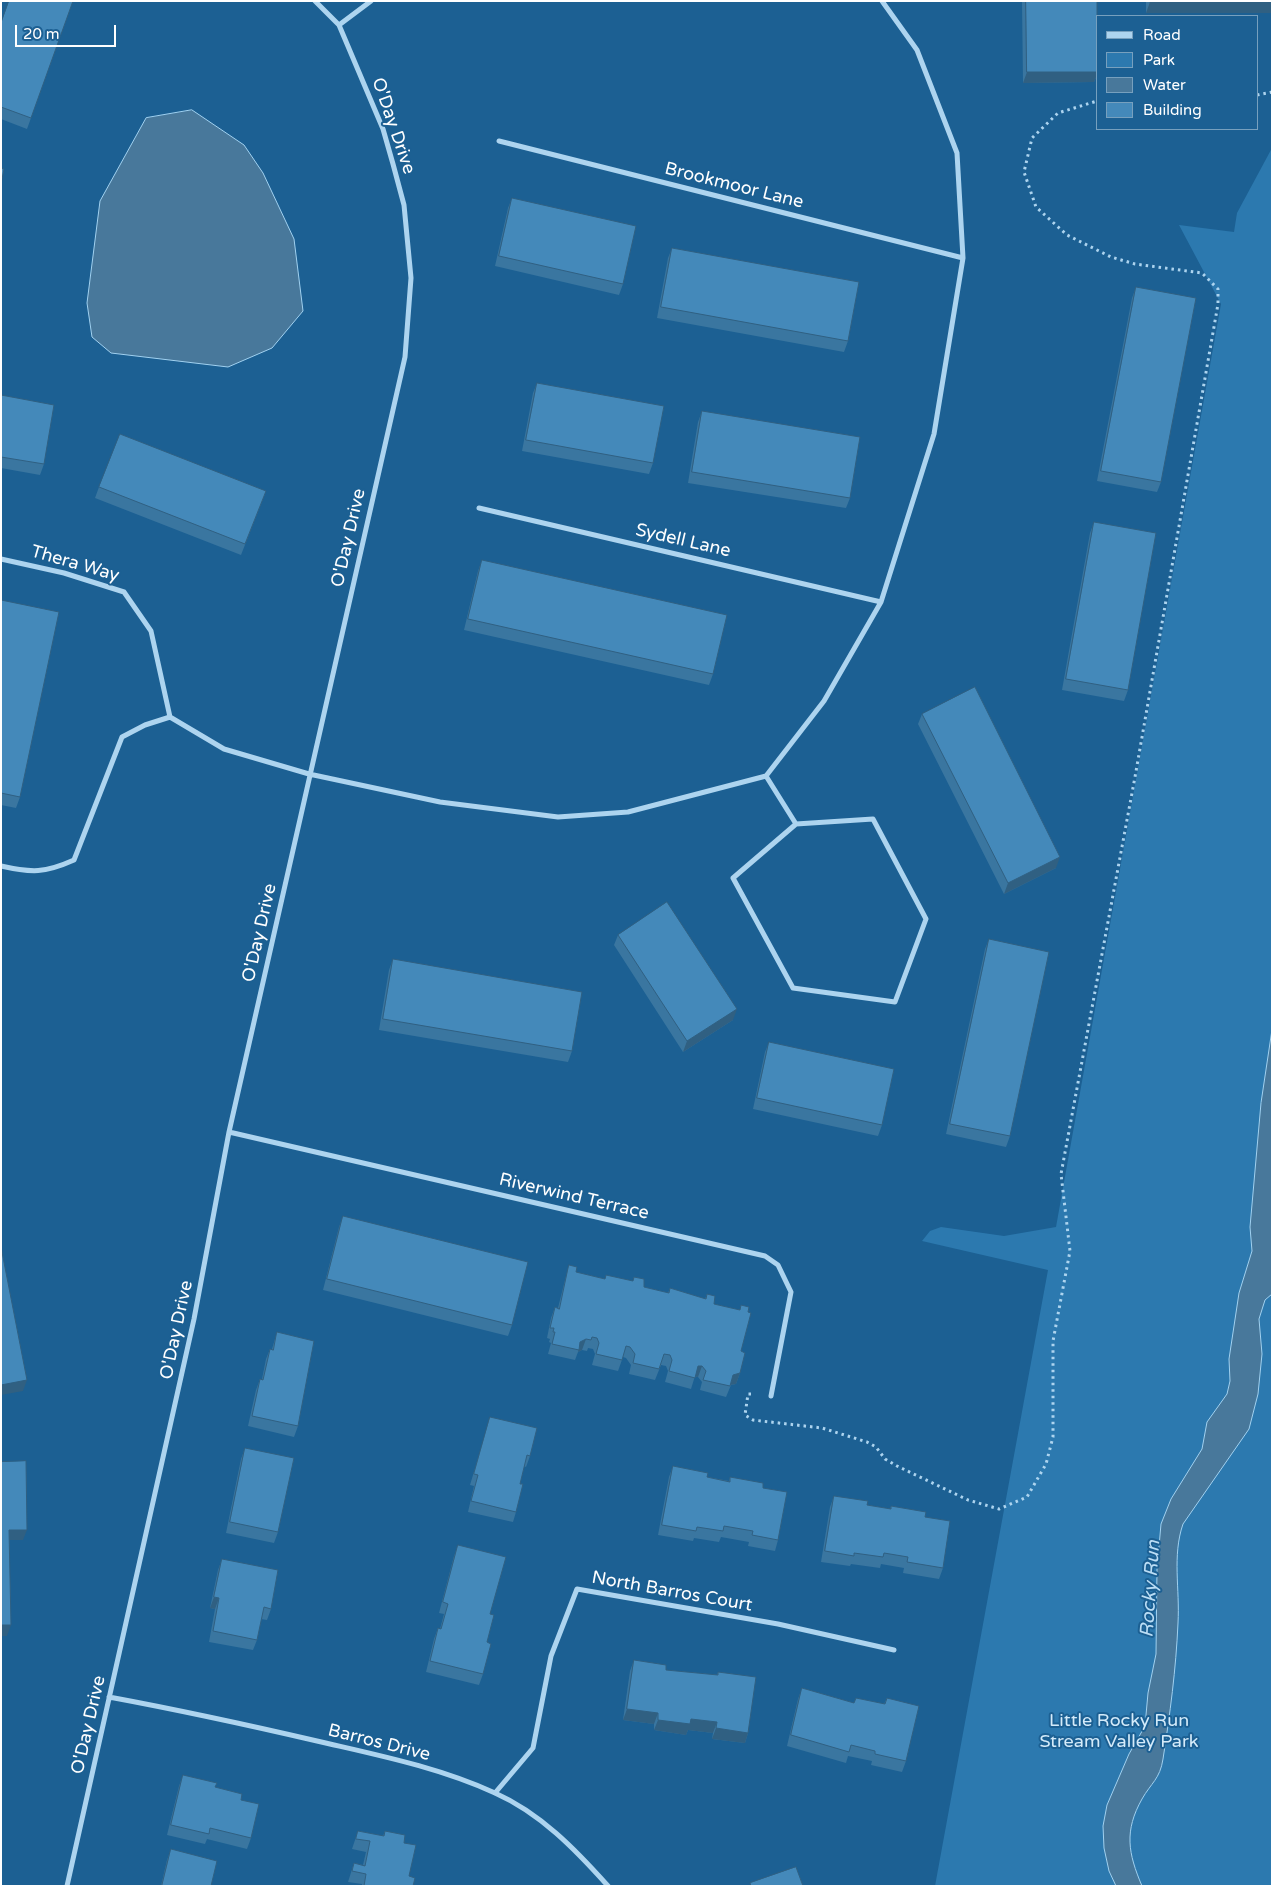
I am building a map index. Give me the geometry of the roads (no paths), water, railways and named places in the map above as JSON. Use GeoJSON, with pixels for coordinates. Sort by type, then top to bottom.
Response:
{"type":"FeatureCollection","features":[{"type":"Feature","properties":{"kind":"street","name":"O'Day Drive"},"geometry":{"type":"LineString","coordinates":[[67,1886],[194,1319],[229,1132],[405,357],[411,278],[404,205],[394,164],[383,129],[339,25],[315,1]]}},
{"type":"Feature","properties":{"kind":"street"},"geometry":{"type":"LineString","coordinates":[[339,25],[371,1]]}},
{"type":"Feature","properties":{"kind":"street"},"geometry":{"type":"LineString","coordinates":[[1,866],[24,871],[52,870],[74,860],[122,737],[145,725],[170,718],[224,749],[309,774],[440,802],[558,817],[628,812],[766,776],[824,701],[881,602],[934,434],[963,258],[957,153],[917,50],[882,1]]}},
{"type":"Feature","properties":{"kind":"street","name":"Brookmoor Lane"},"geometry":{"type":"LineString","coordinates":[[499,141],[963,258]]}},
{"type":"Feature","properties":{"kind":"street","name":"Sydell Lane"},"geometry":{"type":"LineString","coordinates":[[479,508],[881,602]]}},
{"type":"Feature","properties":{"kind":"street","name":"Thera Way"},"geometry":{"type":"LineString","coordinates":[[1,558],[64,573],[124,592],[151,631],[170,718]]}},
{"type":"Feature","properties":{"kind":"street"},"geometry":{"type":"LineString","coordinates":[[766,776],[796,824]]}},
{"type":"Feature","properties":{"kind":"street"},"geometry":{"type":"LineString","coordinates":[[873,819],[926,919],[895,1002],[793,988],[733,878],[796,824],[873,819]]}},
{"type":"Feature","properties":{"kind":"street","name":"Riverwind Terrace"},"geometry":{"type":"LineString","coordinates":[[229,1132],[765,1256],[778,1265],[791,1292],[772,1396]]}},
{"type":"Feature","properties":{"kind":"street","name":"North Barros Court"},"geometry":{"type":"LineString","coordinates":[[495,1793],[533,1748],[551,1656],[577,1589],[778,1624],[894,1650]]}},
{"type":"Feature","properties":{"kind":"street","name":"Barros Drive"},"geometry":{"type":"LineString","coordinates":[[110,1697],[185,1711],[411,1762],[495,1793],[537,1818],[571,1845],[608,1886]]}},
{"type":"Feature","properties":{"kind":"water"},"geometry":{"type":"Polygon","coordinates":[[[192,110],[244,145],[263,173],[294,239],[303,311],[272,348],[228,367],[111,353],[92,337],[87,303],[100,201],[146,118],[192,110]]]}},
{"type":"Feature","properties":{"kind":"water","name":"Rocky Run"},"geometry":{"type":"Polygon","coordinates":[[[1272,1030],[1272,1294],[1265,1300],[1259,1319],[1262,1354],[1258,1394],[1249,1429],[1183,1524],[1177,1560],[1178,1610],[1176,1657],[1162,1766],[1136,1811],[1130,1832],[1131,1852],[1142,1886],[1116,1886],[1109,1871],[1104,1848],[1103,1826],[1107,1805],[1129,1754],[1145,1726],[1148,1693],[1156,1654],[1157,1569],[1161,1524],[1171,1499],[1202,1449],[1207,1422],[1227,1394],[1230,1381],[1229,1359],[1239,1293],[1252,1251],[1250,1227],[1261,1103],[1272,1030]]]}},
{"type":"Feature","properties":{"kind":"park label","name":"Little Rocky Run Stream Valley Park"},"geometry":{"type":"Point","coordinates":[1119,1731]}}]}
